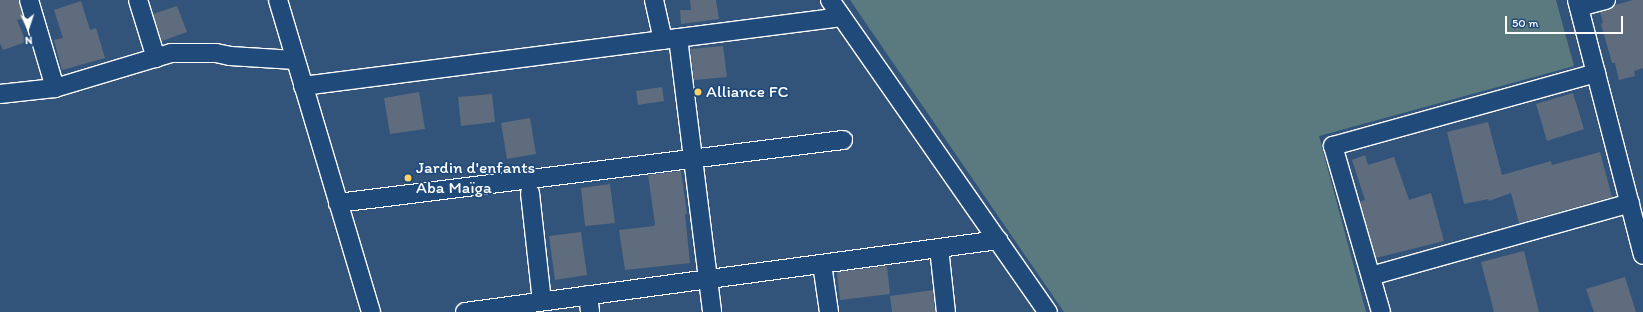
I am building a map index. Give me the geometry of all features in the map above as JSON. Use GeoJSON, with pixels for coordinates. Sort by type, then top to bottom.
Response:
{"type":"FeatureCollection","features":[{"type":"Feature","properties":{"kind":"street"},"geometry":{"type":"LineString","coordinates":[[29,0],[55,88]]}},
{"type":"Feature","properties":{"kind":"street"},"geometry":{"type":"LineString","coordinates":[[138,0],[156,58]]}},
{"type":"Feature","properties":{"kind":"street"},"geometry":{"type":"LineString","coordinates":[[278,0],[371,312]]}},
{"type":"Feature","properties":{"kind":"street"},"geometry":{"type":"LineString","coordinates":[[654,0],[670,39],[693,159],[712,312]]}},
{"type":"Feature","properties":{"kind":"street"},"geometry":{"type":"LineString","coordinates":[[830,0],[1048,312]]}},
{"type":"Feature","properties":{"kind":"street"},"geometry":{"type":"LineString","coordinates":[[1606,0],[1578,4],[1643,255]]}},
{"type":"Feature","properties":{"kind":"street"},"geometry":{"type":"LineString","coordinates":[[303,86],[842,17]]}},
{"type":"Feature","properties":{"kind":"street"},"geometry":{"type":"LineString","coordinates":[[0,94],[55,88],[171,53],[216,53],[230,56],[295,60]]}},
{"type":"Feature","properties":{"kind":"street"},"geometry":{"type":"LineString","coordinates":[[1381,312],[1333,146],[1596,74]]}},
{"type":"Feature","properties":{"kind":"street"},"geometry":{"type":"LineString","coordinates":[[338,203],[843,140]]}},
{"type":"Feature","properties":{"kind":"street"},"geometry":{"type":"LineString","coordinates":[[530,193],[542,301]]}},
{"type":"Feature","properties":{"kind":"street"},"geometry":{"type":"LineString","coordinates":[[1370,276],[1630,203]]}},
{"type":"Feature","properties":{"kind":"street"},"geometry":{"type":"LineString","coordinates":[[465,312],[542,301],[589,304],[707,279],[998,240]]}},
{"type":"Feature","properties":{"kind":"street"},"geometry":{"type":"LineString","coordinates":[[938,248],[946,312]]}},
{"type":"Feature","properties":{"kind":"street"},"geometry":{"type":"LineString","coordinates":[[822,264],[829,312]]}},
{"type":"Feature","properties":{"kind":"green space"},"geometry":{"type":"Polygon","coordinates":[[[850,0],[1556,0],[1574,66],[1319,136],[1366,312],[1064,312],[850,0]]]}},
{"type":"Feature","properties":{"kind":"building"},"geometry":{"type":"Polygon","coordinates":[[[0,0],[19,0],[24,19],[17,20],[26,42],[3,50],[0,43],[0,0]]]}},
{"type":"Feature","properties":{"kind":"building"},"geometry":{"type":"Polygon","coordinates":[[[690,0],[716,0],[719,19],[681,24],[680,10],[691,10],[690,0]]]}},
{"type":"Feature","properties":{"kind":"building"},"geometry":{"type":"Polygon","coordinates":[[[1633,0],[1643,0],[1643,68],[1634,71],[1635,76],[1619,80],[1615,63],[1612,63],[1601,24],[1603,23],[1600,12],[1609,10],[1615,5],[1633,0]]]}},
{"type":"Feature","properties":{"kind":"building"},"geometry":{"type":"Polygon","coordinates":[[[81,1],[90,30],[96,28],[105,58],[62,70],[54,40],[63,38],[54,10],[81,1]]]}},
{"type":"Feature","properties":{"kind":"building"},"geometry":{"type":"Polygon","coordinates":[[[177,6],[187,32],[162,41],[153,14],[177,6]]]}},
{"type":"Feature","properties":{"kind":"building"},"geometry":{"type":"Polygon","coordinates":[[[723,46],[727,77],[694,80],[690,49],[723,46]]]}},
{"type":"Feature","properties":{"kind":"building"},"geometry":{"type":"Polygon","coordinates":[[[662,87],[664,101],[638,105],[636,91],[662,87]]]}},
{"type":"Feature","properties":{"kind":"building"},"geometry":{"type":"Polygon","coordinates":[[[419,92],[425,129],[390,134],[384,98],[419,92]]]}},
{"type":"Feature","properties":{"kind":"building"},"geometry":{"type":"Polygon","coordinates":[[[1573,93],[1584,129],[1547,141],[1536,104],[1573,93]]]}},
{"type":"Feature","properties":{"kind":"building"},"geometry":{"type":"Polygon","coordinates":[[[492,94],[495,122],[461,126],[458,97],[492,94]]]}},
{"type":"Feature","properties":{"kind":"building"},"geometry":{"type":"Polygon","coordinates":[[[530,118],[536,154],[507,159],[501,123],[530,118]]]}},
{"type":"Feature","properties":{"kind":"building"},"geometry":{"type":"Polygon","coordinates":[[[1488,122],[1502,175],[1551,161],[1552,165],[1600,152],[1612,197],[1519,223],[1511,193],[1489,201],[1488,199],[1464,204],[1447,132],[1488,122]]]}},
{"type":"Feature","properties":{"kind":"building"},"geometry":{"type":"Polygon","coordinates":[[[1365,155],[1368,165],[1394,157],[1409,200],[1431,193],[1444,241],[1376,258],[1360,202],[1365,200],[1352,160],[1365,155]]]}},
{"type":"Feature","properties":{"kind":"building"},"geometry":{"type":"Polygon","coordinates":[[[681,171],[687,214],[685,214],[690,263],[625,270],[619,230],[654,226],[655,224],[648,175],[681,171]]]}},
{"type":"Feature","properties":{"kind":"building"},"geometry":{"type":"Polygon","coordinates":[[[610,184],[615,223],[585,226],[581,188],[610,184]]]}},
{"type":"Feature","properties":{"kind":"building"},"geometry":{"type":"Polygon","coordinates":[[[581,232],[587,275],[555,280],[549,236],[581,232]]]}},
{"type":"Feature","properties":{"kind":"building"},"geometry":{"type":"Polygon","coordinates":[[[1524,251],[1539,312],[1494,312],[1481,262],[1524,251]]]}},
{"type":"Feature","properties":{"kind":"building"},"geometry":{"type":"Polygon","coordinates":[[[887,266],[890,294],[840,300],[837,272],[887,266]]]}},
{"type":"Feature","properties":{"kind":"building"},"geometry":{"type":"Polygon","coordinates":[[[1625,277],[1636,312],[1594,312],[1586,289],[1625,277]]]}},
{"type":"Feature","properties":{"kind":"building"},"geometry":{"type":"Polygon","coordinates":[[[933,290],[935,312],[892,312],[890,296],[933,290]]]}},
{"type":"Feature","properties":{"kind":"place","name":"Alliance FC"},"geometry":{"type":"Point","coordinates":[698,92]}},
{"type":"Feature","properties":{"kind":"place","name":"Jardin d'enfants Aba Maïga"},"geometry":{"type":"Point","coordinates":[408,178]}}]}
